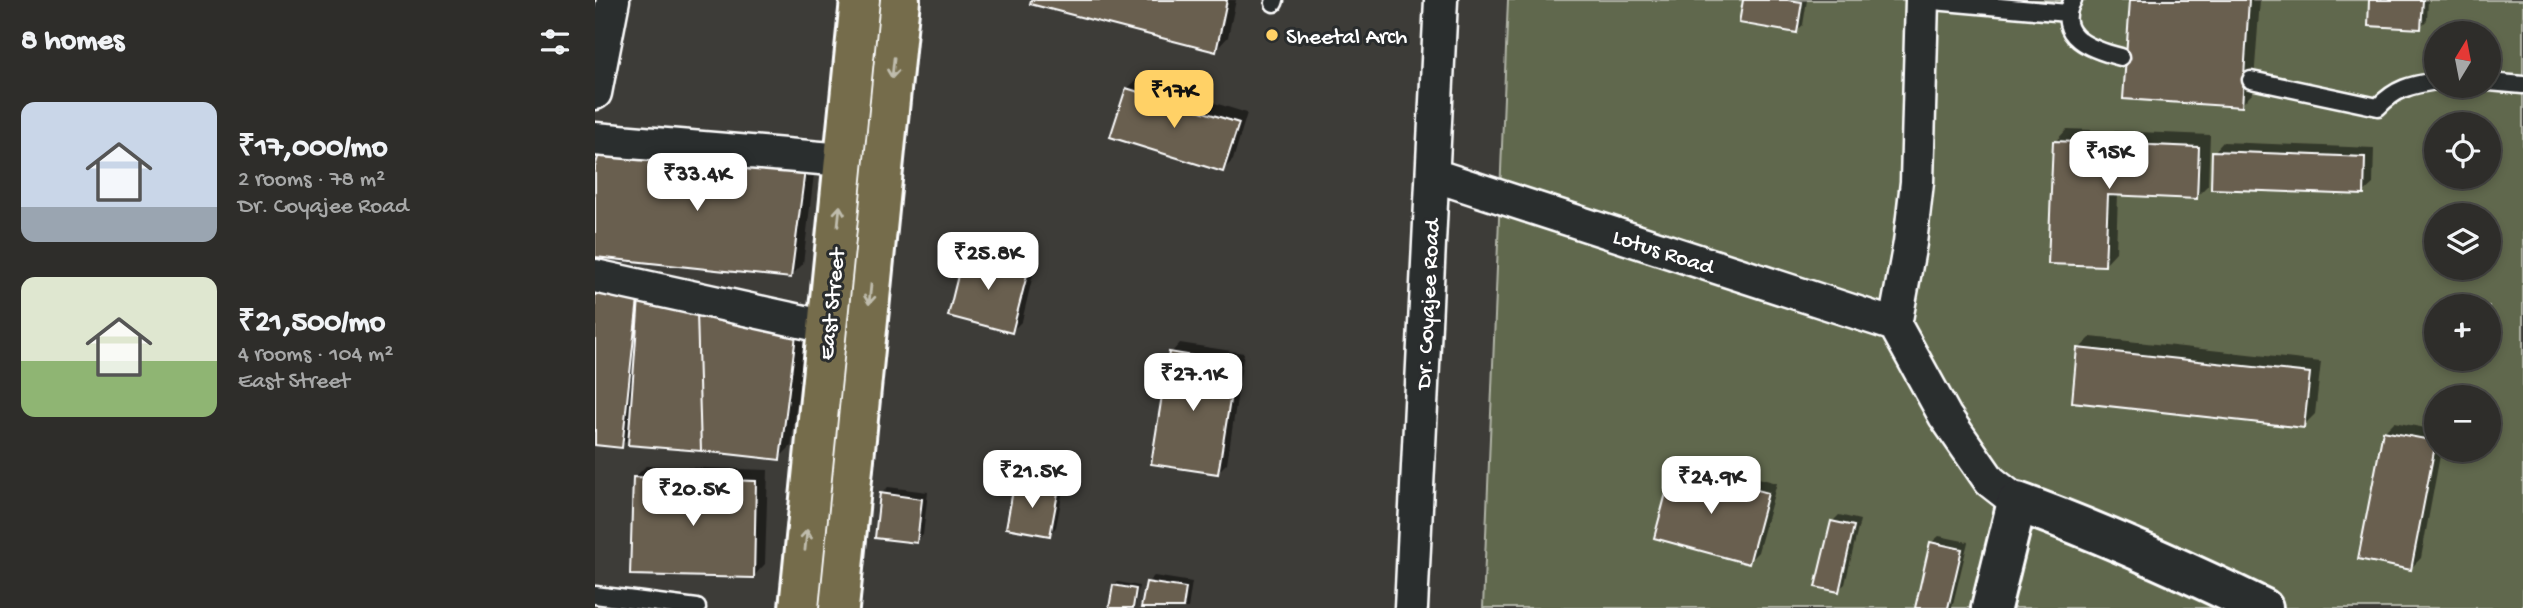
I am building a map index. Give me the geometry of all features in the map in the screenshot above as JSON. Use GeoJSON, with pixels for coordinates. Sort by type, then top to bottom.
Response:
{"type":"FeatureCollection","features":[{"type":"Feature","properties":{"kind":"main road","name":"East Street"},"geometry":{"type":"LineString","coordinates":[[799,608],[860,0]]}},
{"type":"Feature","properties":{"kind":"main road","name":"East Street"},"geometry":{"type":"LineString","coordinates":[[839,608],[900,0]]}},
{"type":"Feature","properties":{"kind":"street"},"geometry":{"type":"LineString","coordinates":[[595,93],[613,0]]}},
{"type":"Feature","properties":{"kind":"street","name":"Dr. Coyajee Road"},"geometry":{"type":"LineString","coordinates":[[1411,608],[1441,0]]}},
{"type":"Feature","properties":{"kind":"street"},"geometry":{"type":"LineString","coordinates":[[1922,0],[1917,182],[1910,243],[1895,325],[1945,415],[1990,481],[2017,502],[2089,528],[2179,567],[2263,608]]}},
{"type":"Feature","properties":{"kind":"street"},"geometry":{"type":"LineString","coordinates":[[595,139],[844,160]]}},
{"type":"Feature","properties":{"kind":"street","name":"Lotus Road"},"geometry":{"type":"LineString","coordinates":[[1433,175],[1895,325]]}},
{"type":"Feature","properties":{"kind":"street"},"geometry":{"type":"LineString","coordinates":[[595,276],[827,327]]}},
{"type":"Feature","properties":{"kind":"street"},"geometry":{"type":"LineString","coordinates":[[1991,608],[2017,502]]}},
{"type":"Feature","properties":{"kind":"lane"},"geometry":{"type":"LineString","coordinates":[[1922,0],[2070,6],[2071,32],[2093,50],[2121,57]]}},
{"type":"Feature","properties":{"kind":"lane"},"geometry":{"type":"LineString","coordinates":[[2251,80],[2378,107],[2390,94],[2424,83]]}},
{"type":"Feature","properties":{"kind":"lane"},"geometry":{"type":"LineString","coordinates":[[2501,83],[2523,85]]}},
{"type":"Feature","properties":{"kind":"lane"},"geometry":{"type":"LineString","coordinates":[[595,595],[697,608]]}},
{"type":"Feature","properties":{"kind":"green space"},"geometry":{"type":"Polygon","coordinates":[[[1508,0],[2523,0],[2523,608],[1483,608],[1508,0]]]}},
{"type":"Feature","properties":{"kind":"building"},"geometry":{"type":"Polygon","coordinates":[[[1031,0],[1227,0],[1216,52],[1030,4],[1031,0]]]}},
{"type":"Feature","properties":{"kind":"building"},"geometry":{"type":"Polygon","coordinates":[[[1743,0],[1802,2],[1797,33],[1739,23],[1743,0]]]}},
{"type":"Feature","properties":{"kind":"building"},"geometry":{"type":"Polygon","coordinates":[[[2130,0],[2249,0],[2242,107],[2123,99],[2130,0]]]}},
{"type":"Feature","properties":{"kind":"building"},"geometry":{"type":"Polygon","coordinates":[[[2369,0],[2423,0],[2421,29],[2368,26],[2369,0]]]}},
{"type":"Feature","properties":{"kind":"building"},"geometry":{"type":"Polygon","coordinates":[[[1126,88],[1239,123],[1223,172],[1110,137],[1126,88]]]}},
{"type":"Feature","properties":{"kind":"building"},"geometry":{"type":"Polygon","coordinates":[[[2053,141],[2199,147],[2197,199],[2108,195],[2105,266],[2048,264],[2053,141]]]}},
{"type":"Feature","properties":{"kind":"building"},"geometry":{"type":"Polygon","coordinates":[[[600,151],[805,170],[791,278],[595,257],[595,167],[600,151]]]}},
{"type":"Feature","properties":{"kind":"building"},"geometry":{"type":"Polygon","coordinates":[[[2212,151],[2365,157],[2364,195],[2211,189],[2212,151]]]}},
{"type":"Feature","properties":{"kind":"building"},"geometry":{"type":"Polygon","coordinates":[[[964,251],[1029,267],[1012,333],[948,316],[964,251]]]}},
{"type":"Feature","properties":{"kind":"building"},"geometry":{"type":"Polygon","coordinates":[[[595,294],[638,299],[622,448],[595,445],[595,294]]]}},
{"type":"Feature","properties":{"kind":"building"},"geometry":{"type":"Polygon","coordinates":[[[639,298],[697,312],[701,451],[628,445],[639,298]]]}},
{"type":"Feature","properties":{"kind":"building"},"geometry":{"type":"Polygon","coordinates":[[[697,312],[796,335],[780,460],[701,451],[697,312]]]}},
{"type":"Feature","properties":{"kind":"building"},"geometry":{"type":"Polygon","coordinates":[[[2077,348],[2310,373],[2304,428],[2072,402],[2077,348]]]}},
{"type":"Feature","properties":{"kind":"building"},"geometry":{"type":"Polygon","coordinates":[[[1169,352],[1236,363],[1218,474],[1151,464],[1169,352]]]}},
{"type":"Feature","properties":{"kind":"building"},"geometry":{"type":"Polygon","coordinates":[[[2383,431],[2424,439],[2424,462],[2432,462],[2411,570],[2358,559],[2383,431]]]}},
{"type":"Feature","properties":{"kind":"building"},"geometry":{"type":"Polygon","coordinates":[[[1673,467],[1768,493],[1749,564],[1654,538],[1673,467]]]}},
{"type":"Feature","properties":{"kind":"building"},"geometry":{"type":"Polygon","coordinates":[[[633,477],[756,481],[754,578],[630,575],[633,477]]]}},
{"type":"Feature","properties":{"kind":"building"},"geometry":{"type":"Polygon","coordinates":[[[1014,485],[1058,493],[1050,536],[1006,528],[1014,485]]]}},
{"type":"Feature","properties":{"kind":"building"},"geometry":{"type":"Polygon","coordinates":[[[880,493],[922,499],[917,543],[875,538],[880,493]]]}},
{"type":"Feature","properties":{"kind":"building"},"geometry":{"type":"Polygon","coordinates":[[[1831,521],[1854,526],[1839,592],[1815,587],[1831,521]]]}},
{"type":"Feature","properties":{"kind":"building"},"geometry":{"type":"Polygon","coordinates":[[[1930,542],[1962,549],[1948,608],[1915,608],[1930,542]]]}},
{"type":"Feature","properties":{"kind":"building"},"geometry":{"type":"Polygon","coordinates":[[[1146,582],[1186,588],[1183,608],[1141,608],[1146,582]]]}},
{"type":"Feature","properties":{"kind":"building"},"geometry":{"type":"Polygon","coordinates":[[[1113,585],[1136,589],[1133,608],[1109,608],[1113,585]]]}},
{"type":"Feature","properties":{"kind":"place","name":"Sheetal Arch"},"geometry":{"type":"Point","coordinates":[1272,35]}}]}
